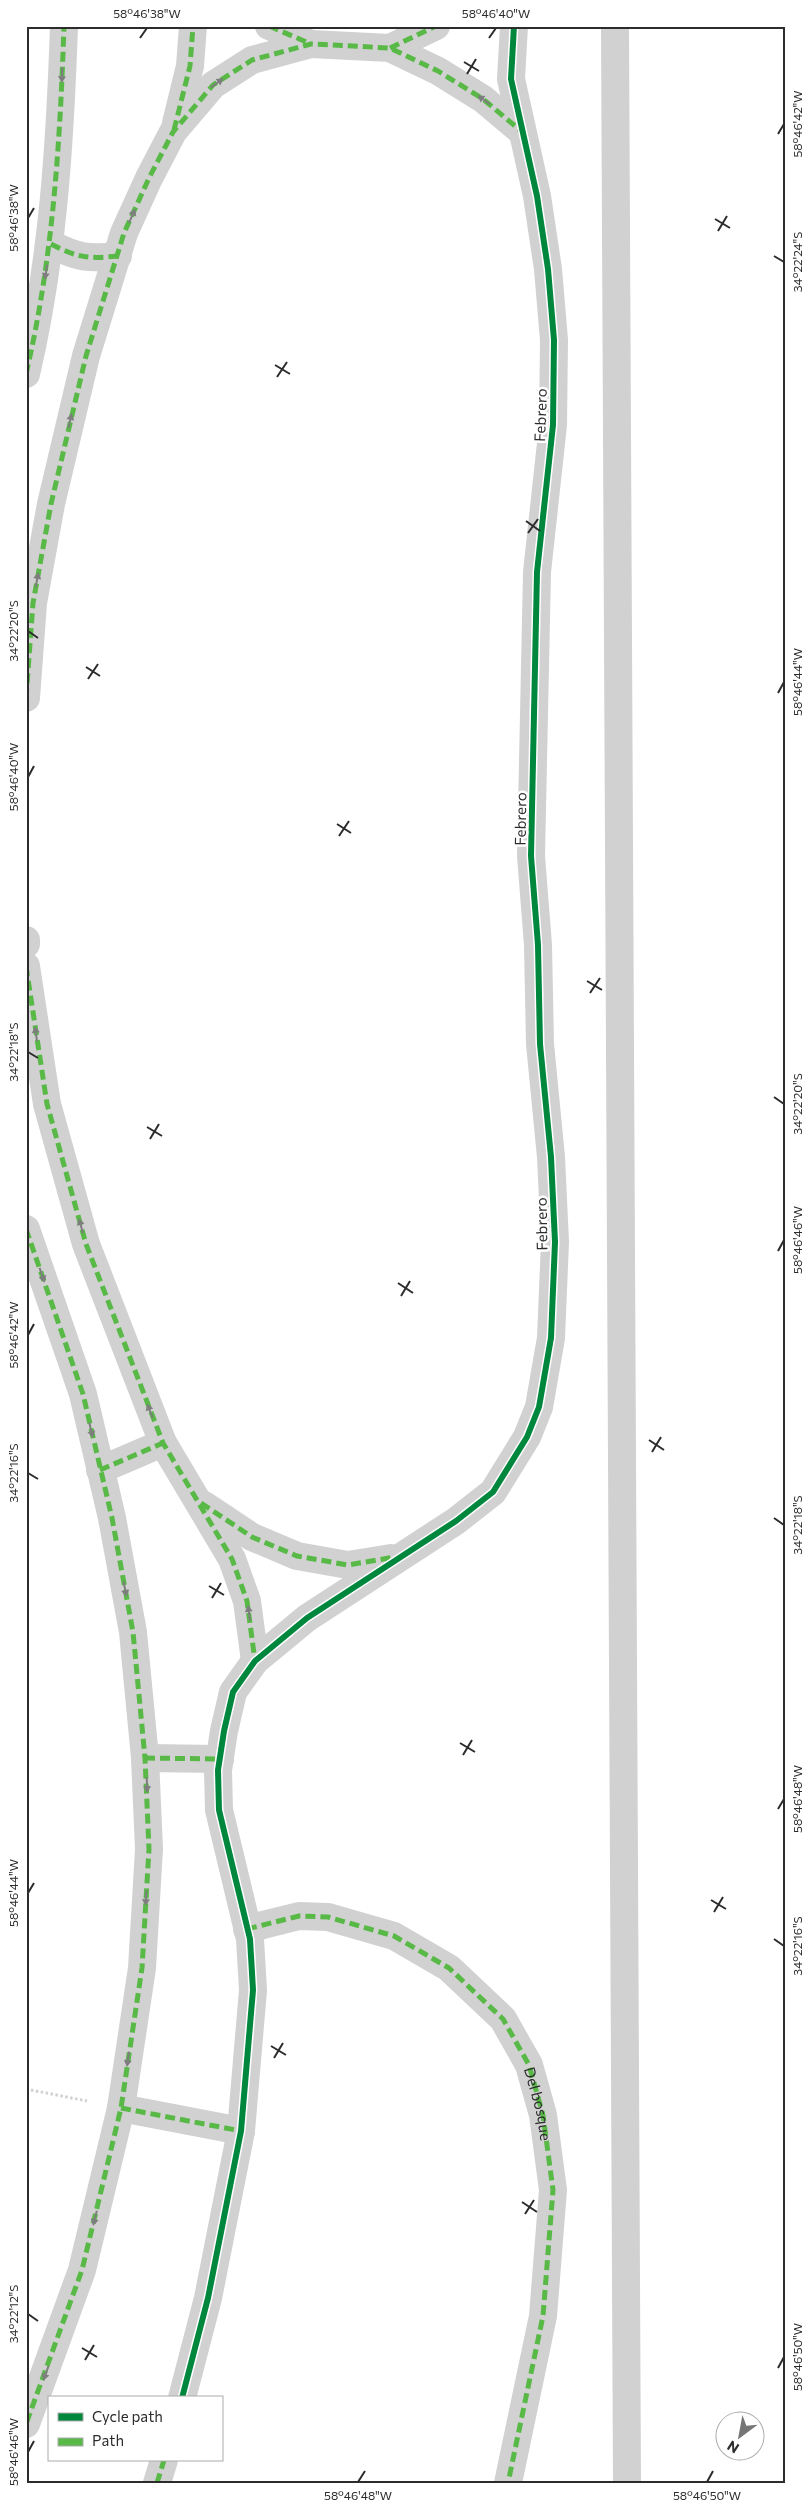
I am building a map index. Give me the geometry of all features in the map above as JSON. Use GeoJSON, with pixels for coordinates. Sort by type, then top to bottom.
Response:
{"type":"FeatureCollection","features":[{"type":"Feature","properties":{"kind":"street"},"geometry":{"type":"LineString","coordinates":[[26,374],[39,321],[51,244],[60,134],[64,26]]}},
{"type":"Feature","properties":{"kind":"street"},"geometry":{"type":"LineString","coordinates":[[174,132],[190,66],[193,26]]}},
{"type":"Feature","properties":{"kind":"street"},"geometry":{"type":"LineString","coordinates":[[269,26],[311,44]]}},
{"type":"Feature","properties":{"kind":"street"},"geometry":{"type":"LineString","coordinates":[[390,48],[436,26]]}},
{"type":"Feature","properties":{"kind":"street","name":"Febrero"},"geometry":{"type":"LineString","coordinates":[[183,2396],[208,2298],[240,2131],[254,1990],[247,1929],[219,1810],[220,1759],[233,1692],[255,1661],[307,1618],[456,1521],[493,1492],[527,1437],[540,1407],[551,1338],[554,1242],[551,1157],[540,1044],[538,945],[532,856],[537,572],[553,425],[554,340],[548,269],[537,196],[521,131],[511,79],[514,26]]}},
{"type":"Feature","properties":{"kind":"street"},"geometry":{"type":"LineString","coordinates":[[615,26],[628,2483]]}},
{"type":"Feature","properties":{"kind":"street"},"geometry":{"type":"LineString","coordinates":[[26,698],[33,602],[50,504],[86,356],[124,233],[149,178],[174,132],[212,85],[252,60],[311,44],[390,48],[438,71],[484,99],[521,131]]}},
{"type":"Feature","properties":{"kind":"street"},"geometry":{"type":"LineString","coordinates":[[51,244],[72,256],[94,259],[118,256]]}},
{"type":"Feature","properties":{"kind":"street"},"geometry":{"type":"LineString","coordinates":[[26,966],[47,1104],[86,1244],[163,1443],[232,1559],[247,1602],[255,1661]]}},
{"type":"Feature","properties":{"kind":"street"},"geometry":{"type":"LineString","coordinates":[[26,1229],[83,1394],[133,1632],[145,1758],[149,1849],[142,1968],[121,2108],[82,2270],[26,2424]]}},
{"type":"Feature","properties":{"kind":"street"},"geometry":{"type":"LineString","coordinates":[[100,1470],[163,1443]]}},
{"type":"Feature","properties":{"kind":"street"},"geometry":{"type":"LineString","coordinates":[[197,1501],[252,1537],[297,1556],[348,1565],[402,1556]]}},
{"type":"Feature","properties":{"kind":"street"},"geometry":{"type":"LineString","coordinates":[[145,1758],[220,1759]]}},
{"type":"Feature","properties":{"kind":"street","name":"Del bosque"},"geometry":{"type":"LineString","coordinates":[[247,1929],[299,1916],[328,1917],[394,1936],[450,1968],[503,2019],[529,2065],[543,2115],[553,2190],[543,2316],[508,2483]]}},
{"type":"Feature","properties":{"kind":"street"},"geometry":{"type":"LineString","coordinates":[[121,2108],[240,2131]]}},
{"type":"Feature","properties":{"kind":"street"},"geometry":{"type":"LineString","coordinates":[[156,2483],[163,2462]]}},
{"type":"Feature","properties":{"kind":"path"},"geometry":{"type":"LineString","coordinates":[[26,2088],[121,2108]]}},
{"type":"Feature","properties":{"kind":"marked path"},"geometry":{"type":"LineString","coordinates":[[26,374],[43,288],[54,201],[64,26]]}},
{"type":"Feature","properties":{"kind":"marked path"},"geometry":{"type":"LineString","coordinates":[[174,130],[190,66],[193,26]]}},
{"type":"Feature","properties":{"kind":"marked path"},"geometry":{"type":"LineString","coordinates":[[269,26],[311,44]]}},
{"type":"Feature","properties":{"kind":"marked path"},"geometry":{"type":"LineString","coordinates":[[390,48],[436,26]]}},
{"type":"Feature","properties":{"kind":"marked path"},"geometry":{"type":"LineString","coordinates":[[26,698],[33,603],[51,504],[86,356],[124,233],[149,178],[173,132],[213,85],[252,60],[311,44],[390,48],[438,71],[483,99],[521,131]]}},
{"type":"Feature","properties":{"kind":"marked path"},"geometry":{"type":"LineString","coordinates":[[51,244],[76,255],[118,256]]}},
{"type":"Feature","properties":{"kind":"marked path"},"geometry":{"type":"LineString","coordinates":[[26,966],[47,1104],[86,1244],[163,1443],[232,1559],[247,1601],[255,1661]]}},
{"type":"Feature","properties":{"kind":"marked path"},"geometry":{"type":"LineString","coordinates":[[26,1229],[83,1394],[112,1518],[133,1632],[145,1758],[149,1849],[142,1968],[121,2108],[82,2270],[26,2424]]}},
{"type":"Feature","properties":{"kind":"marked path"},"geometry":{"type":"LineString","coordinates":[[100,1470],[163,1443]]}},
{"type":"Feature","properties":{"kind":"marked path"},"geometry":{"type":"LineString","coordinates":[[201,1503],[252,1537],[297,1556],[348,1565],[395,1557]]}},
{"type":"Feature","properties":{"kind":"marked path"},"geometry":{"type":"LineString","coordinates":[[145,1758],[220,1759]]}},
{"type":"Feature","properties":{"kind":"marked path"},"geometry":{"type":"LineString","coordinates":[[247,1929],[299,1916],[328,1917],[394,1936],[449,1968],[503,2019],[529,2065],[543,2115],[553,2190],[543,2316],[508,2483]]}},
{"type":"Feature","properties":{"kind":"marked path"},"geometry":{"type":"LineString","coordinates":[[121,2108],[241,2131]]}},
{"type":"Feature","properties":{"kind":"marked path"},"geometry":{"type":"LineString","coordinates":[[157,2483],[163,2462]]}},
{"type":"Feature","properties":{"kind":"cycle path"},"geometry":{"type":"LineString","coordinates":[[183,2396],[208,2298],[241,2131],[253,1990],[250,1939],[219,1810],[218,1770],[233,1692],[255,1661],[307,1618],[456,1521],[493,1492],[527,1437],[539,1407],[551,1338],[555,1242],[551,1157],[540,1044],[538,945],[531,856],[537,572],[553,425],[554,340],[548,269],[537,196],[511,79],[514,26]]}}]}
